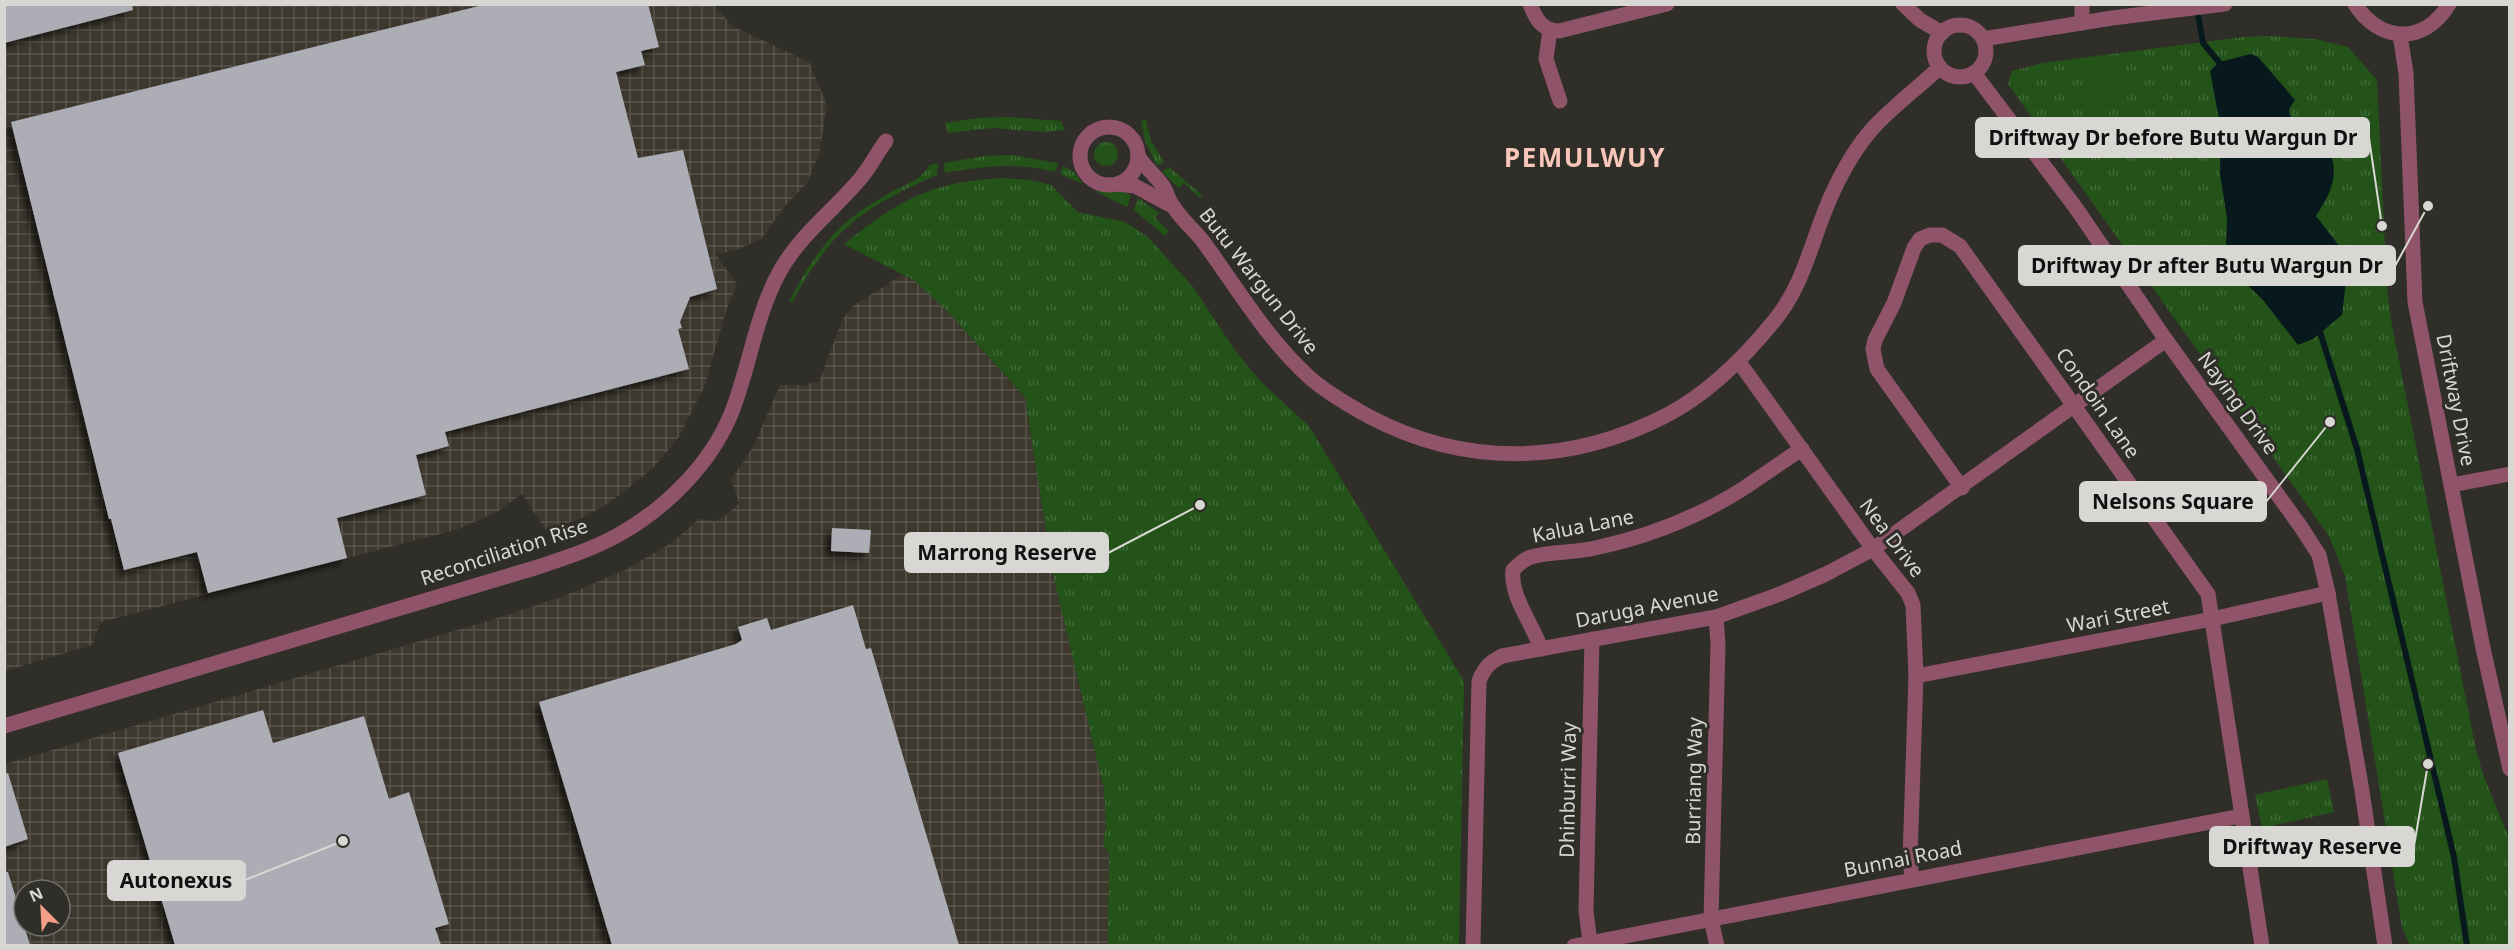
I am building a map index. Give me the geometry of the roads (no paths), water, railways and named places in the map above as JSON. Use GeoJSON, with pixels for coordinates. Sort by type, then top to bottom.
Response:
{"type":"FeatureCollection","features":[{"type":"Feature","properties":{"kind":"street"},"geometry":{"type":"LineString","coordinates":[[1530,4],[1536,19],[1550,30],[1566,30],[1667,4]]}},
{"type":"Feature","properties":{"kind":"street"},"geometry":{"type":"LineString","coordinates":[[1903,4],[1920,20],[1942,33]]}},
{"type":"Feature","properties":{"kind":"street"},"geometry":{"type":"LineString","coordinates":[[2082,4],[2082,23]]}},
{"type":"Feature","properties":{"kind":"street"},"geometry":{"type":"LineString","coordinates":[[1983,39],[2112,18],[2225,4]]}},
{"type":"Feature","properties":{"kind":"street"},"geometry":{"type":"LineString","coordinates":[[2355,4],[2362,16],[2373,26],[2400,35],[2415,33],[2428,27],[2440,18],[2449,5]]}},
{"type":"Feature","properties":{"kind":"street"},"geometry":{"type":"LineString","coordinates":[[1950,27],[1969,27],[1983,39],[1985,57],[1974,73],[1956,77],[1940,67],[1934,50],[1936,40],[1942,33],[1950,27]]}},
{"type":"Feature","properties":{"kind":"street"},"geometry":{"type":"LineString","coordinates":[[1550,30],[1546,58],[1560,101]]}},
{"type":"Feature","properties":{"kind":"street","name":"Driftway Drive"},"geometry":{"type":"LineString","coordinates":[[2400,35],[2406,73],[2415,302],[2508,762]]}},
{"type":"Feature","properties":{"kind":"street","name":"Butu Wargun Drive"},"geometry":{"type":"LineString","coordinates":[[1172,206],[1135,186],[1117,184],[1107,186],[1089,178],[1080,161],[1084,142],[1098,130],[1117,128],[1132,138],[1138,156],[1164,188],[1172,206],[1201,239],[1258,320],[1308,376],[1342,402],[1398,432],[1440,446],[1480,453],[1529,454],[1562,451],[1622,436],[1667,415],[1739,362],[1777,318],[1805,270],[1831,195],[1852,158],[1872,129],[1940,67]]}},
{"type":"Feature","properties":{"kind":"street","name":"Naying Drive"},"geometry":{"type":"LineString","coordinates":[[1974,73],[2076,208],[2166,340],[2301,526],[2319,555],[2328,593],[2362,791],[2385,945]]}},
{"type":"Feature","properties":{"kind":"street","name":"Reconciliation Rise"},"geometry":{"type":"LineString","coordinates":[[4,726],[538,567],[618,536],[659,508],[714,447],[731,414],[763,307],[780,271],[803,239],[861,178],[886,141]]}},
{"type":"Feature","properties":{"kind":"street"},"geometry":{"type":"LineString","coordinates":[[1117,184],[1126,180],[1133,173],[1138,156]]}},
{"type":"Feature","properties":{"kind":"street","name":"Condoin Lane"},"geometry":{"type":"LineString","coordinates":[[1962,488],[1877,369],[1874,359],[1875,340],[1894,303],[1914,248],[1920,239],[1930,235],[1942,235],[1960,246],[2208,594],[2262,945]]}},
{"type":"Feature","properties":{"kind":"street","name":"Daruga Avenue"},"geometry":{"type":"LineString","coordinates":[[1473,945],[1479,681],[1482,671],[1502,656],[1716,617],[1780,594],[1826,574],[1873,549],[1962,488],[2166,340]]}},
{"type":"Feature","properties":{"kind":"street","name":"Nea Drive"},"geometry":{"type":"LineString","coordinates":[[1739,362],[1873,549],[1903,585],[1913,605],[1916,676],[1910,859],[1912,879]]}},
{"type":"Feature","properties":{"kind":"street","name":"Kalua Lane"},"geometry":{"type":"LineString","coordinates":[[1541,650],[1535,630],[1513,589],[1512,570],[1521,562],[1530,557],[1578,552],[1609,545],[1664,528],[1701,512],[1740,490],[1802,449]]}},
{"type":"Feature","properties":{"kind":"street"},"geometry":{"type":"LineString","coordinates":[[2451,485],[2510,474]]}},
{"type":"Feature","properties":{"kind":"street","name":"Wari Street"},"geometry":{"type":"LineString","coordinates":[[1916,676],[2211,619],[2328,593]]}},
{"type":"Feature","properties":{"kind":"street","name":"Burriang Way"},"geometry":{"type":"LineString","coordinates":[[1716,617],[1718,656],[1711,919],[1717,945]]}},
{"type":"Feature","properties":{"kind":"street","name":"Dhinburri Way"},"geometry":{"type":"LineString","coordinates":[[1590,942],[1586,911],[1592,639]]}},
{"type":"Feature","properties":{"kind":"street","name":"Bunnai Road"},"geometry":{"type":"LineString","coordinates":[[1574,945],[2241,816]]}},
{"type":"Feature","properties":{"kind":"waterway"},"geometry":{"type":"LineString","coordinates":[[2197,9],[2203,43],[2219,62]]}},
{"type":"Feature","properties":{"kind":"waterway"},"geometry":{"type":"LineString","coordinates":[[2320,332],[2357,449],[2454,857],[2467,946]]}},
{"type":"Feature","properties":{"kind":"place","name":"Driftway Dr after Butu Wargun Dr"},"geometry":{"type":"Point","coordinates":[2428,206]}},
{"type":"Feature","properties":{"kind":"place","name":"Driftway Dr before Butu Wargun Dr"},"geometry":{"type":"Point","coordinates":[2382,226]}},
{"type":"Feature","properties":{"kind":"place","name":"Nelsons Square"},"geometry":{"type":"Point","coordinates":[2330,422]}},
{"type":"Feature","properties":{"kind":"place","name":"Marrong Reserve"},"geometry":{"type":"Point","coordinates":[1200,505]}},
{"type":"Feature","properties":{"kind":"place","name":"Driftway Reserve"},"geometry":{"type":"Point","coordinates":[2428,764]}},
{"type":"Feature","properties":{"kind":"place","name":"Autonexus"},"geometry":{"type":"Point","coordinates":[343,841]}},
{"type":"Feature","properties":{"kind":"district","name":"PEMULWUY"},"geometry":{"type":"Point","coordinates":[1585,158]}}]}
